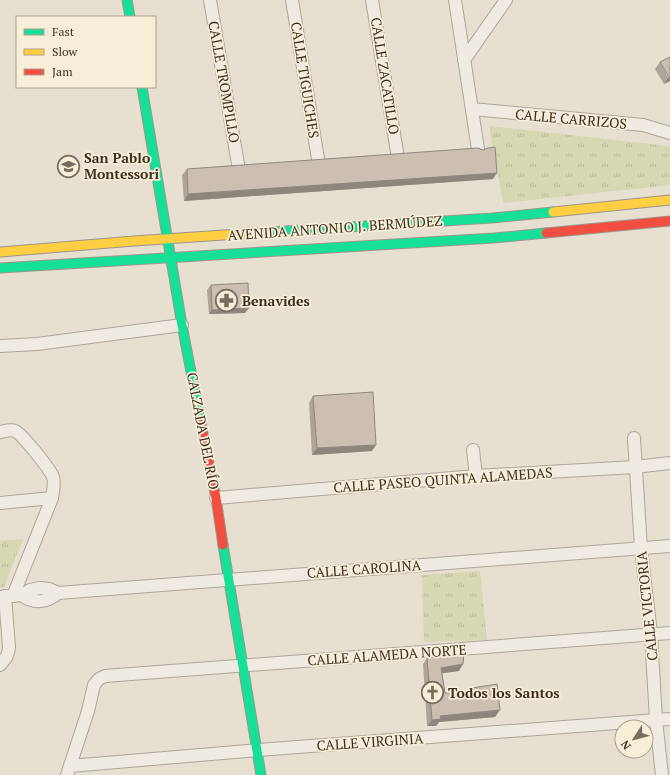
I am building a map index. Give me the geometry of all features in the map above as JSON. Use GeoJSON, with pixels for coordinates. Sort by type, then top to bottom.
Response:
{"type":"FeatureCollection","features":[{"type":"Feature","properties":{"kind":"main road"},"geometry":{"type":"LineString","coordinates":[[127,0],[130,16]]}},
{"type":"Feature","properties":{"kind":"main road","name":"CALZADA DEL RÍO"},"geometry":{"type":"LineString","coordinates":[[142,88],[182,325],[216,498],[228,580],[262,775]]}},
{"type":"Feature","properties":{"kind":"main road","name":"AVENIDA ANTONIO J. BERMÚDEZ"},"geometry":{"type":"LineString","coordinates":[[0,252],[167,239],[492,218],[670,200]]}},
{"type":"Feature","properties":{"kind":"main road","name":"AVENIDA ANTONIO J. BERMÚDEZ"},"geometry":{"type":"LineString","coordinates":[[0,268],[494,238],[670,221]]}},
{"type":"Feature","properties":{"kind":"street","name":"CALLE TROMPILLO"},"geometry":{"type":"LineString","coordinates":[[210,0],[238,164]]}},
{"type":"Feature","properties":{"kind":"street","name":"CALLE TIGUICHES"},"geometry":{"type":"LineString","coordinates":[[292,0],[318,159]]}},
{"type":"Feature","properties":{"kind":"street","name":"CALLE ZACATILLO"},"geometry":{"type":"LineString","coordinates":[[372,0],[397,152]]}},
{"type":"Feature","properties":{"kind":"street"},"geometry":{"type":"LineString","coordinates":[[455,0],[478,149]]}},
{"type":"Feature","properties":{"kind":"street"},"geometry":{"type":"LineString","coordinates":[[464,60],[506,0]]}},
{"type":"Feature","properties":{"kind":"street","name":"CALLE CARRIZOS"},"geometry":{"type":"LineString","coordinates":[[472,109],[643,125],[670,133]]}},
{"type":"Feature","properties":{"kind":"street"},"geometry":{"type":"LineString","coordinates":[[0,346],[37,344],[182,325]]}},
{"type":"Feature","properties":{"kind":"street"},"geometry":{"type":"LineString","coordinates":[[0,432],[12,430],[17,432],[46,464],[53,478],[52,498],[10,596],[9,647],[6,658],[0,665]]}},
{"type":"Feature","properties":{"kind":"street","name":"CALLE VICTORIA"},"geometry":{"type":"LineString","coordinates":[[634,438],[641,548],[651,634],[656,720],[662,775]]}},
{"type":"Feature","properties":{"kind":"street"},"geometry":{"type":"LineString","coordinates":[[473,450],[476,476]]}},
{"type":"Feature","properties":{"kind":"street","name":"CALLE PASEO QUINTA ALAMEDAS"},"geometry":{"type":"LineString","coordinates":[[216,498],[476,476],[635,467],[670,463]]}},
{"type":"Feature","properties":{"kind":"street"},"geometry":{"type":"LineString","coordinates":[[0,503],[52,498]]}},
{"type":"Feature","properties":{"kind":"street","name":"CALLE CAROLINA"},"geometry":{"type":"LineString","coordinates":[[10,596],[34,601],[44,601],[58,593],[670,546]]}},
{"type":"Feature","properties":{"kind":"street","name":"CALLE ALAMEDA NORTE"},"geometry":{"type":"LineString","coordinates":[[68,771],[88,711],[94,685],[99,679],[105,676],[670,633]]}},
{"type":"Feature","properties":{"kind":"street","name":"CALLE VIRGINIA"},"geometry":{"type":"LineString","coordinates":[[68,771],[258,750],[670,719]]}},
{"type":"Feature","properties":{"kind":"green space"},"geometry":{"type":"Polygon","coordinates":[[[489,126],[669,146],[670,185],[503,203],[489,126]]]}},
{"type":"Feature","properties":{"kind":"green space"},"geometry":{"type":"Polygon","coordinates":[[[23,539],[4,587],[0,588],[0,541],[23,539]]]}},
{"type":"Feature","properties":{"kind":"green space"},"geometry":{"type":"Polygon","coordinates":[[[480,571],[487,640],[424,642],[422,575],[480,571]]]}},
{"type":"Feature","properties":{"kind":"building"},"geometry":{"type":"Polygon","coordinates":[[[670,57],[670,77],[669,77],[660,62],[670,57]]]}},
{"type":"Feature","properties":{"kind":"building"},"geometry":{"type":"Polygon","coordinates":[[[495,147],[497,173],[188,194],[187,169],[478,148],[483,150],[495,147]]]}},
{"type":"Feature","properties":{"kind":"building","name":"Benavides"},"geometry":{"type":"Polygon","coordinates":[[[248,283],[249,308],[212,310],[211,285],[248,283]]]}},
{"type":"Feature","properties":{"kind":"building"},"geometry":{"type":"Polygon","coordinates":[[[373,392],[376,445],[317,448],[313,396],[373,392]]]}},
{"type":"Feature","properties":{"kind":"building","name":"Todos los Santos"},"geometry":{"type":"Polygon","coordinates":[[[464,653],[463,664],[441,668],[445,693],[473,693],[472,688],[497,684],[500,710],[440,716],[441,719],[432,720],[427,658],[464,653]]]}},
{"type":"Feature","properties":{"kind":"traffic: fast"},"geometry":{"type":"LineString","coordinates":[[127,0],[130,16]]}},
{"type":"Feature","properties":{"kind":"traffic: fast"},"geometry":{"type":"LineString","coordinates":[[142,88],[182,325],[201,424]]}},
{"type":"Feature","properties":{"kind":"traffic: fast"},"geometry":{"type":"LineString","coordinates":[[254,233],[492,218],[553,212]]}},
{"type":"Feature","properties":{"kind":"traffic: fast"},"geometry":{"type":"LineString","coordinates":[[0,268],[494,238],[546,233]]}},
{"type":"Feature","properties":{"kind":"traffic: fast"},"geometry":{"type":"LineString","coordinates":[[223,545],[261,775]]}},
{"type":"Feature","properties":{"kind":"traffic: slow"},"geometry":{"type":"LineString","coordinates":[[553,212],[670,200]]}},
{"type":"Feature","properties":{"kind":"traffic: slow"},"geometry":{"type":"LineString","coordinates":[[0,252],[254,233]]}},
{"type":"Feature","properties":{"kind":"traffic: jam"},"geometry":{"type":"LineString","coordinates":[[546,233],[670,221]]}},
{"type":"Feature","properties":{"kind":"traffic: jam"},"geometry":{"type":"LineString","coordinates":[[201,424],[216,498],[223,545]]}},
{"type":"Feature","properties":{"kind":"place","name":"San Pablo Montessori"},"geometry":{"type":"Point","coordinates":[68,166]}},
{"type":"Feature","properties":{"kind":"place","name":"Benavides"},"geometry":{"type":"Point","coordinates":[226,301]}},
{"type":"Feature","properties":{"kind":"place","name":"Todos los Santos"},"geometry":{"type":"Point","coordinates":[432,693]}}]}
